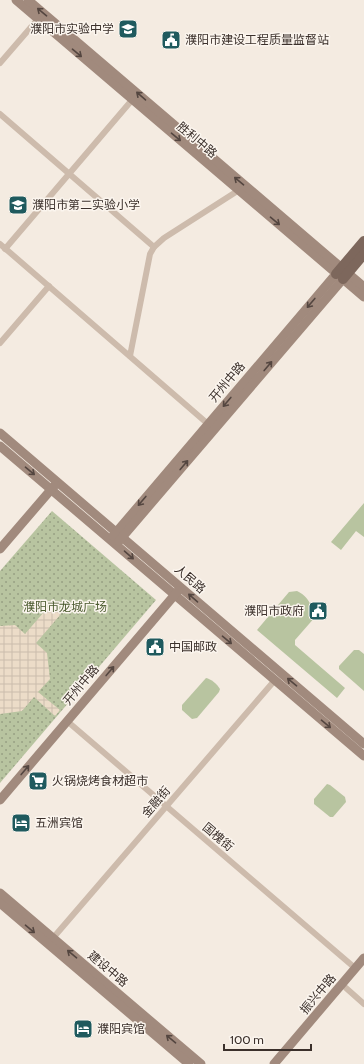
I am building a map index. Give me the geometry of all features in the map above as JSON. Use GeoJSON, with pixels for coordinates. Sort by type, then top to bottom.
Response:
{"type":"FeatureCollection","features":[{"type":"Feature","properties":{"kind":"main road","name":"胜利中路"},"geometry":{"type":"LineString","coordinates":[[16,0],[239,190],[342,273],[364,287]]}},
{"type":"Feature","properties":{"kind":"main road","name":"胜利中路"},"geometry":{"type":"LineString","coordinates":[[28,0],[342,273],[364,297]]}},
{"type":"Feature","properties":{"kind":"main road","name":"开州中路"},"geometry":{"type":"LineString","coordinates":[[116,538],[342,273],[364,241]]}},
{"type":"Feature","properties":{"kind":"main road","name":"开州中路"},"geometry":{"type":"LineString","coordinates":[[116,538],[208,424],[342,273],[364,254]]}},
{"type":"Feature","properties":{"kind":"main road","name":"人民路"},"geometry":{"type":"LineString","coordinates":[[0,433],[54,486]]}},
{"type":"Feature","properties":{"kind":"main road","name":"人民路"},"geometry":{"type":"LineString","coordinates":[[0,446],[54,486],[178,591],[364,744]]}},
{"type":"Feature","properties":{"kind":"main road"},"geometry":{"type":"LineString","coordinates":[[0,549],[54,486]]}},
{"type":"Feature","properties":{"kind":"main road","name":"开州中路"},"geometry":{"type":"LineString","coordinates":[[0,800],[178,591]]}},
{"type":"Feature","properties":{"kind":"main road","name":"人民路"},"geometry":{"type":"LineString","coordinates":[[178,591],[275,680],[364,756]]}},
{"type":"Feature","properties":{"kind":"main road","name":"建设中路"},"geometry":{"type":"LineString","coordinates":[[0,893],[200,1064]]}},
{"type":"Feature","properties":{"kind":"main road","name":"建设中路"},"geometry":{"type":"LineString","coordinates":[[0,903],[189,1064]]}},
{"type":"Feature","properties":{"kind":"main road","name":"振兴中路"},"geometry":{"type":"LineString","coordinates":[[281,1064],[346,988],[360,967],[364,958]]}},
{"type":"Feature","properties":{"kind":"main road","name":"振兴中路"},"geometry":{"type":"LineString","coordinates":[[274,1064],[360,967]]}},
{"type":"Feature","properties":{"kind":"street"},"geometry":{"type":"LineString","coordinates":[[0,63],[38,19]]}},
{"type":"Feature","properties":{"kind":"street"},"geometry":{"type":"LineString","coordinates":[[5,249],[132,100]]}},
{"type":"Feature","properties":{"kind":"street"},"geometry":{"type":"LineString","coordinates":[[0,114],[154,247]]}},
{"type":"Feature","properties":{"kind":"street"},"geometry":{"type":"LineString","coordinates":[[130,356],[150,254],[154,247],[164,238],[239,190]]}},
{"type":"Feature","properties":{"kind":"street"},"geometry":{"type":"LineString","coordinates":[[0,244],[208,424]]}},
{"type":"Feature","properties":{"kind":"street"},"geometry":{"type":"LineString","coordinates":[[0,343],[49,286]]}},
{"type":"Feature","properties":{"kind":"street","name":"金融街"},"geometry":{"type":"LineString","coordinates":[[53,938],[275,680]]}},
{"type":"Feature","properties":{"kind":"street","name":"国槐街"},"geometry":{"type":"LineString","coordinates":[[67,721],[166,807],[360,967]]}},
{"type":"Feature","properties":{"kind":"street"},"geometry":{"type":"LineString","coordinates":[[346,988],[364,1004]]}},
{"type":"Feature","properties":{"kind":"green space"},"geometry":{"type":"Polygon","coordinates":[[[364,503],[364,537],[356,531],[341,550],[331,542],[364,503]]]}},
{"type":"Feature","properties":{"kind":"green space","name":"濮阳市龙城广场"},"geometry":{"type":"Polygon","coordinates":[[[52,511],[156,600],[0,783],[0,571],[52,511]]]}},
{"type":"Feature","properties":{"kind":"green space"},"geometry":{"type":"Polygon","coordinates":[[[297,591],[308,599],[316,616],[295,640],[295,645],[345,688],[337,698],[257,630],[289,592],[297,591]]]}},
{"type":"Feature","properties":{"kind":"green space"},"geometry":{"type":"Polygon","coordinates":[[[354,650],[359,650],[364,654],[364,691],[339,669],[339,666],[354,650]]]}},
{"type":"Feature","properties":{"kind":"green space"},"geometry":{"type":"Polygon","coordinates":[[[206,678],[217,685],[220,689],[219,692],[197,718],[192,719],[182,710],[182,705],[206,678]]]}},
{"type":"Feature","properties":{"kind":"green space"},"geometry":{"type":"Polygon","coordinates":[[[327,784],[345,797],[346,802],[333,817],[330,817],[314,804],[314,799],[327,784]]]}},
{"type":"Feature","properties":{"kind":"shaded area"},"geometry":{"type":"Polygon","coordinates":[[[50,605],[61,614],[36,643],[47,653],[50,679],[38,692],[60,710],[55,716],[34,697],[22,711],[0,714],[0,626],[15,625],[25,634],[50,605]]]}},
{"type":"Feature","properties":{"kind":"place","name":"濮阳市实验中学"},"geometry":{"type":"Point","coordinates":[128,29]}},
{"type":"Feature","properties":{"kind":"place","name":"濮阳市建设工程质量监督站"},"geometry":{"type":"Point","coordinates":[171,40]}},
{"type":"Feature","properties":{"kind":"place","name":"濮阳市第二实验小学"},"geometry":{"type":"Point","coordinates":[18,205]}},
{"type":"Feature","properties":{"kind":"place","name":"濮阳市政府"},"geometry":{"type":"Point","coordinates":[318,611]}},
{"type":"Feature","properties":{"kind":"place","name":"中国邮政"},"geometry":{"type":"Point","coordinates":[155,647]}},
{"type":"Feature","properties":{"kind":"place","name":"火锅烧烤食材超市"},"geometry":{"type":"Point","coordinates":[38,781]}},
{"type":"Feature","properties":{"kind":"place","name":"五洲宾馆"},"geometry":{"type":"Point","coordinates":[21,823]}},
{"type":"Feature","properties":{"kind":"place","name":"濮阳宾馆"},"geometry":{"type":"Point","coordinates":[83,1029]}}]}
